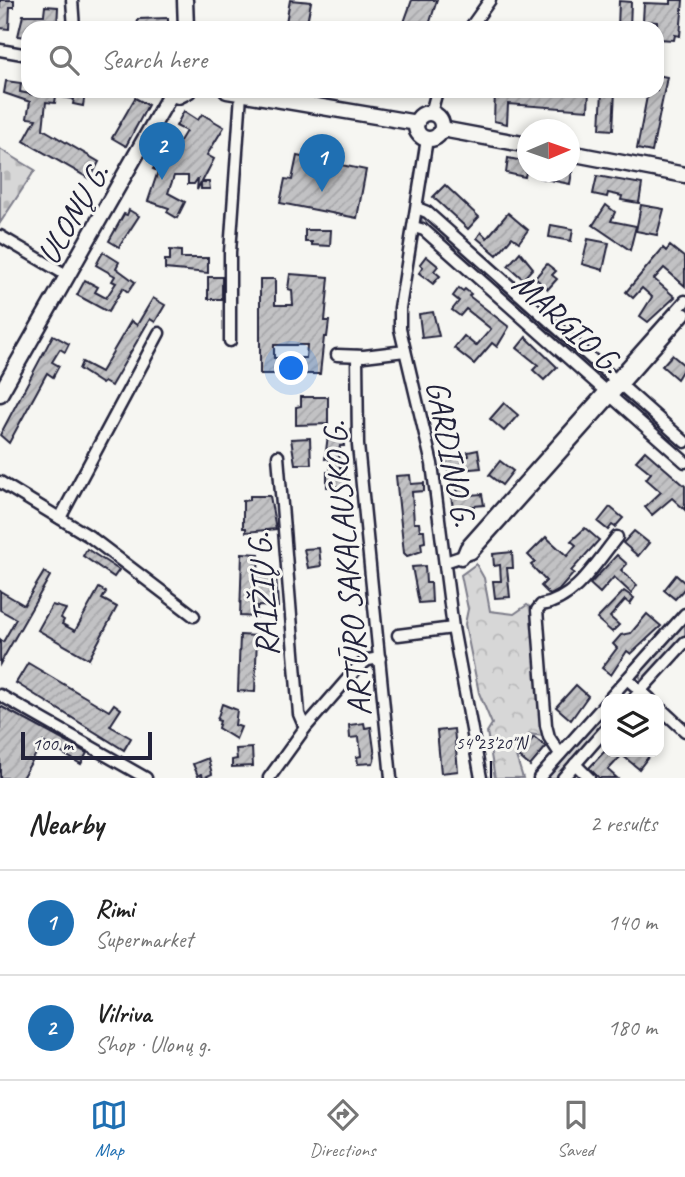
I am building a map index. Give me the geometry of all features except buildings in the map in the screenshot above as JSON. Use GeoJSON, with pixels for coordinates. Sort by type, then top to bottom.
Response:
{"type":"FeatureCollection","features":[{"type":"Feature","properties":{"kind":"main road"},"geometry":{"type":"LineString","coordinates":[[185,0],[186,21]]}},
{"type":"Feature","properties":{"kind":"main road","name":"ULONŲ G."},"geometry":{"type":"LineString","coordinates":[[0,394],[68,276],[164,98]]}},
{"type":"Feature","properties":{"kind":"main road"},"geometry":{"type":"LineString","coordinates":[[269,98],[417,123]]}},
{"type":"Feature","properties":{"kind":"main road"},"geometry":{"type":"LineString","coordinates":[[431,113],[439,117],[442,129],[438,135],[427,139],[420,135],[417,123],[420,116],[431,113]]}},
{"type":"Feature","properties":{"kind":"main road"},"geometry":{"type":"LineString","coordinates":[[442,129],[517,143]]}},
{"type":"Feature","properties":{"kind":"main road"},"geometry":{"type":"LineString","coordinates":[[580,155],[685,175]]}},
{"type":"Feature","properties":{"kind":"street"},"geometry":{"type":"LineString","coordinates":[[72,0],[74,21]]}},
{"type":"Feature","properties":{"kind":"street"},"geometry":{"type":"LineString","coordinates":[[475,21],[490,0]]}},
{"type":"Feature","properties":{"kind":"street"},"geometry":{"type":"LineString","coordinates":[[0,50],[21,54]]}},
{"type":"Feature","properties":{"kind":"street"},"geometry":{"type":"LineString","coordinates":[[230,341],[234,98]]}},
{"type":"Feature","properties":{"kind":"street"},"geometry":{"type":"LineString","coordinates":[[431,113],[435,98]]}},
{"type":"Feature","properties":{"kind":"street","name":"GARDINO G."},"geometry":{"type":"LineString","coordinates":[[427,139],[400,308],[405,351],[426,429],[453,628],[481,778]]}},
{"type":"Feature","properties":{"kind":"street","name":"MARGIO G."},"geometry":{"type":"LineString","coordinates":[[417,208],[428,212],[685,442]]}},
{"type":"Feature","properties":{"kind":"street","name":"MARGIO G."},"geometry":{"type":"LineString","coordinates":[[414,227],[424,230],[685,462]]}},
{"type":"Feature","properties":{"kind":"street"},"geometry":{"type":"LineString","coordinates":[[0,236],[68,276]]}},
{"type":"Feature","properties":{"kind":"street"},"geometry":{"type":"LineString","coordinates":[[445,562],[461,559],[472,553],[685,301]]}},
{"type":"Feature","properties":{"kind":"street"},"geometry":{"type":"LineString","coordinates":[[619,381],[685,314]]}},
{"type":"Feature","properties":{"kind":"street"},"geometry":{"type":"LineString","coordinates":[[60,518],[159,333]]}},
{"type":"Feature","properties":{"kind":"street"},"geometry":{"type":"LineString","coordinates":[[337,355],[357,356],[405,351]]}},
{"type":"Feature","properties":{"kind":"street","name":"ARTŪRO SAKALAUSKO G."},"geometry":{"type":"LineString","coordinates":[[357,356],[359,446],[391,778]]}},
{"type":"Feature","properties":{"kind":"street","name":"RAIŽIŲ G."},"geometry":{"type":"LineString","coordinates":[[278,456],[299,715],[305,728]]}},
{"type":"Feature","properties":{"kind":"street"},"geometry":{"type":"LineString","coordinates":[[0,482],[60,518],[194,616]]}},
{"type":"Feature","properties":{"kind":"street"},"geometry":{"type":"LineString","coordinates":[[560,754],[549,737],[546,725],[537,610],[541,605],[557,603],[570,593],[617,537]]}},
{"type":"Feature","properties":{"kind":"street"},"geometry":{"type":"LineString","coordinates":[[614,694],[685,614]]}},
{"type":"Feature","properties":{"kind":"street"},"geometry":{"type":"LineString","coordinates":[[398,635],[453,628]]}},
{"type":"Feature","properties":{"kind":"street"},"geometry":{"type":"LineString","coordinates":[[638,694],[685,642]]}},
{"type":"Feature","properties":{"kind":"street"},"geometry":{"type":"LineString","coordinates":[[269,778],[305,728],[358,667],[368,660],[380,658]]}},
{"type":"Feature","properties":{"kind":"street"},"geometry":{"type":"LineString","coordinates":[[627,679],[636,694]]}},
{"type":"Feature","properties":{"kind":"street"},"geometry":{"type":"LineString","coordinates":[[0,695],[146,778]]}},
{"type":"Feature","properties":{"kind":"street"},"geometry":{"type":"LineString","coordinates":[[539,778],[601,709]]}},
{"type":"Feature","properties":{"kind":"street"},"geometry":{"type":"LineString","coordinates":[[664,712],[685,731]]}},
{"type":"Feature","properties":{"kind":"street"},"geometry":{"type":"LineString","coordinates":[[563,778],[601,735]]}},
{"type":"Feature","properties":{"kind":"street"},"geometry":{"type":"LineString","coordinates":[[575,764],[589,778]]}},
{"type":"Feature","properties":{"kind":"green space"},"geometry":{"type":"Polygon","coordinates":[[[0,149],[35,170],[0,223],[0,149]]]}},
{"type":"Feature","properties":{"kind":"green space"},"geometry":{"type":"Polygon","coordinates":[[[424,216],[610,379],[603,383],[421,220],[424,216]]]}},
{"type":"Feature","properties":{"kind":"green space"},"geometry":{"type":"Polygon","coordinates":[[[476,564],[484,578],[490,611],[514,614],[527,605],[535,610],[544,736],[529,734],[516,756],[523,778],[495,778],[487,732],[492,724],[479,693],[465,624],[468,609],[461,575],[476,564]]]}},
{"type":"Feature","properties":{"kind":"green space"},"geometry":{"type":"Polygon","coordinates":[[[685,620],[685,635],[642,681],[638,673],[685,620]]]}},
{"type":"Feature","properties":{"kind":"green space"},"geometry":{"type":"Polygon","coordinates":[[[601,716],[601,730],[558,778],[545,778],[601,716]]]}},
{"type":"Feature","properties":{"kind":"place","name":"Vilriva"},"geometry":{"type":"Point","coordinates":[162,180]}},
{"type":"Feature","properties":{"kind":"place","name":"Rimi"},"geometry":{"type":"Point","coordinates":[322,192]}}]}
